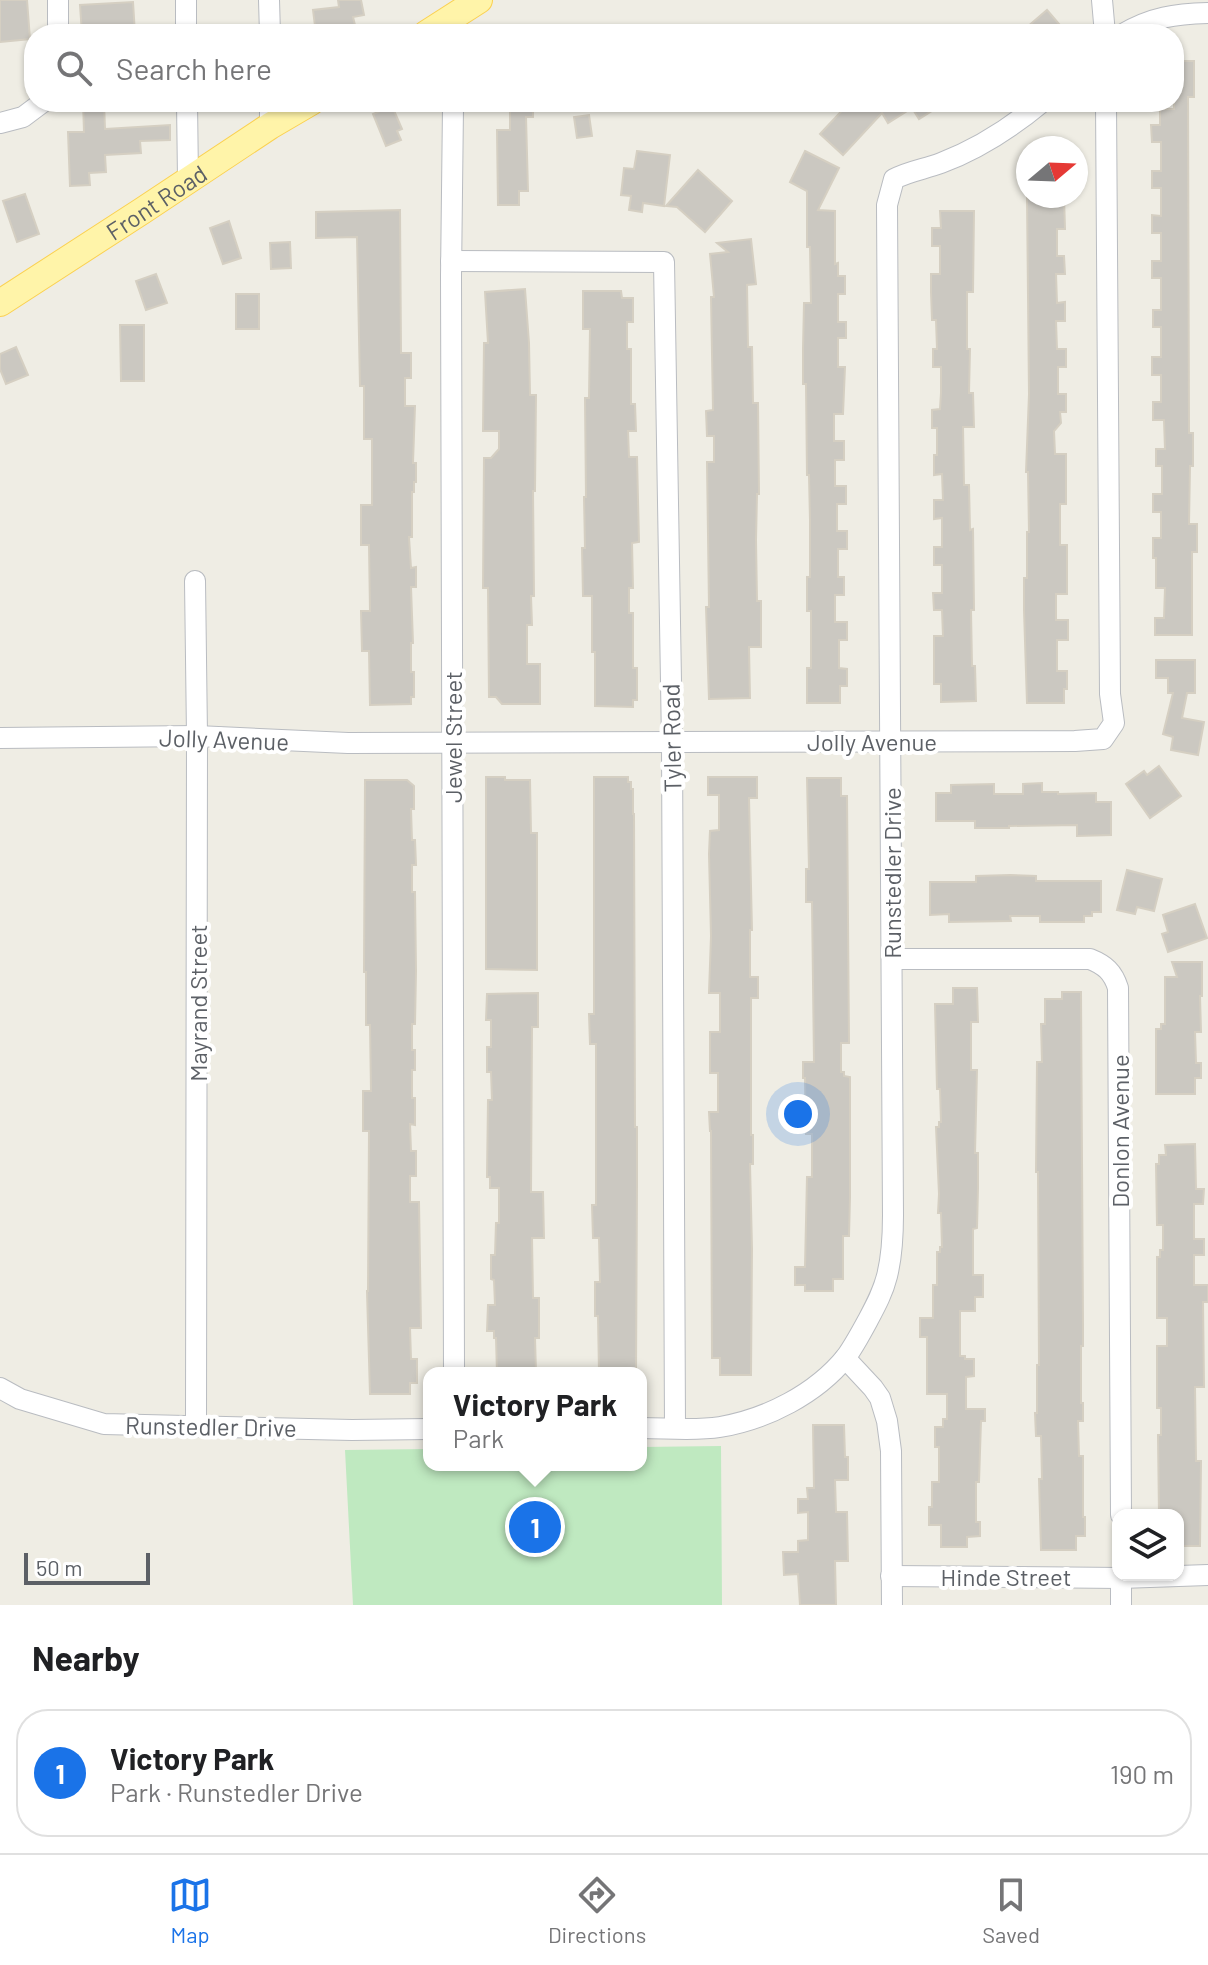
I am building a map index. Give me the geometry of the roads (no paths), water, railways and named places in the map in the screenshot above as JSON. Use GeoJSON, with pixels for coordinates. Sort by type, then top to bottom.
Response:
{"type":"FeatureCollection","features":[{"type":"Feature","properties":{"kind":"main road"},"geometry":{"type":"LineString","coordinates":[[442,24],[479,0]]}},
{"type":"Feature","properties":{"kind":"main road","name":"Front Road"},"geometry":{"type":"LineString","coordinates":[[0,303],[188,179],[270,114]]}},
{"type":"Feature","properties":{"kind":"street"},"geometry":{"type":"LineString","coordinates":[[58,0],[58,24]]}},
{"type":"Feature","properties":{"kind":"street"},"geometry":{"type":"LineString","coordinates":[[186,0],[186,24]]}},
{"type":"Feature","properties":{"kind":"street"},"geometry":{"type":"LineString","coordinates":[[269,0],[270,24]]}},
{"type":"Feature","properties":{"kind":"street"},"geometry":{"type":"LineString","coordinates":[[1102,0],[1104,24]]}},
{"type":"Feature","properties":{"kind":"street"},"geometry":{"type":"LineString","coordinates":[[1144,24],[1180,14],[1208,13]]}},
{"type":"Feature","properties":{"kind":"street"},"geometry":{"type":"LineString","coordinates":[[0,123],[30,112]]}},
{"type":"Feature","properties":{"kind":"street"},"geometry":{"type":"LineString","coordinates":[[187,112],[188,179]]}},
{"type":"Feature","properties":{"kind":"street","name":"Jewel Street"},"geometry":{"type":"LineString","coordinates":[[453,112],[454,1367]]}},
{"type":"Feature","properties":{"kind":"street","name":"Runstedler Drive"},"geometry":{"type":"LineString","coordinates":[[647,1428],[719,1427],[760,1416],[798,1398],[845,1358],[860,1336],[888,1273],[892,1245],[892,959],[887,205],[894,179],[964,153],[1028,112]]}},
{"type":"Feature","properties":{"kind":"street","name":"Jolly Avenue"},"geometry":{"type":"LineString","coordinates":[[0,738],[197,736],[343,743],[1103,739],[1114,723],[1110,694],[1106,112]]}},
{"type":"Feature","properties":{"kind":"street","name":"Tyler Road"},"geometry":{"type":"LineString","coordinates":[[451,261],[664,262],[672,742],[675,1428]]}},
{"type":"Feature","properties":{"kind":"street","name":"Mayrand Street"},"geometry":{"type":"LineString","coordinates":[[195,581],[196,1426]]}},
{"type":"Feature","properties":{"kind":"street","name":"Donlon Avenue"},"geometry":{"type":"LineString","coordinates":[[892,959],[1090,959],[1103,964],[1114,976],[1118,988],[1121,1509]]}},
{"type":"Feature","properties":{"kind":"street"},"geometry":{"type":"LineString","coordinates":[[845,1358],[880,1398],[887,1421],[891,1451],[892,1605]]}},
{"type":"Feature","properties":{"kind":"street","name":"Runstedler Drive"},"geometry":{"type":"LineString","coordinates":[[0,1388],[20,1399],[104,1424],[423,1429]]}},
{"type":"Feature","properties":{"kind":"street"},"geometry":{"type":"LineString","coordinates":[[1184,1575],[1208,1575]]}},
{"type":"Feature","properties":{"kind":"street","name":"Hinde Street"},"geometry":{"type":"LineString","coordinates":[[891,1576],[1112,1576]]}},
{"type":"Feature","properties":{"kind":"street"},"geometry":{"type":"LineString","coordinates":[[1121,1581],[1121,1605]]}},
{"type":"Feature","properties":{"kind":"place","name":"Victory Park"},"geometry":{"type":"Point","coordinates":[535,1527]}}]}
